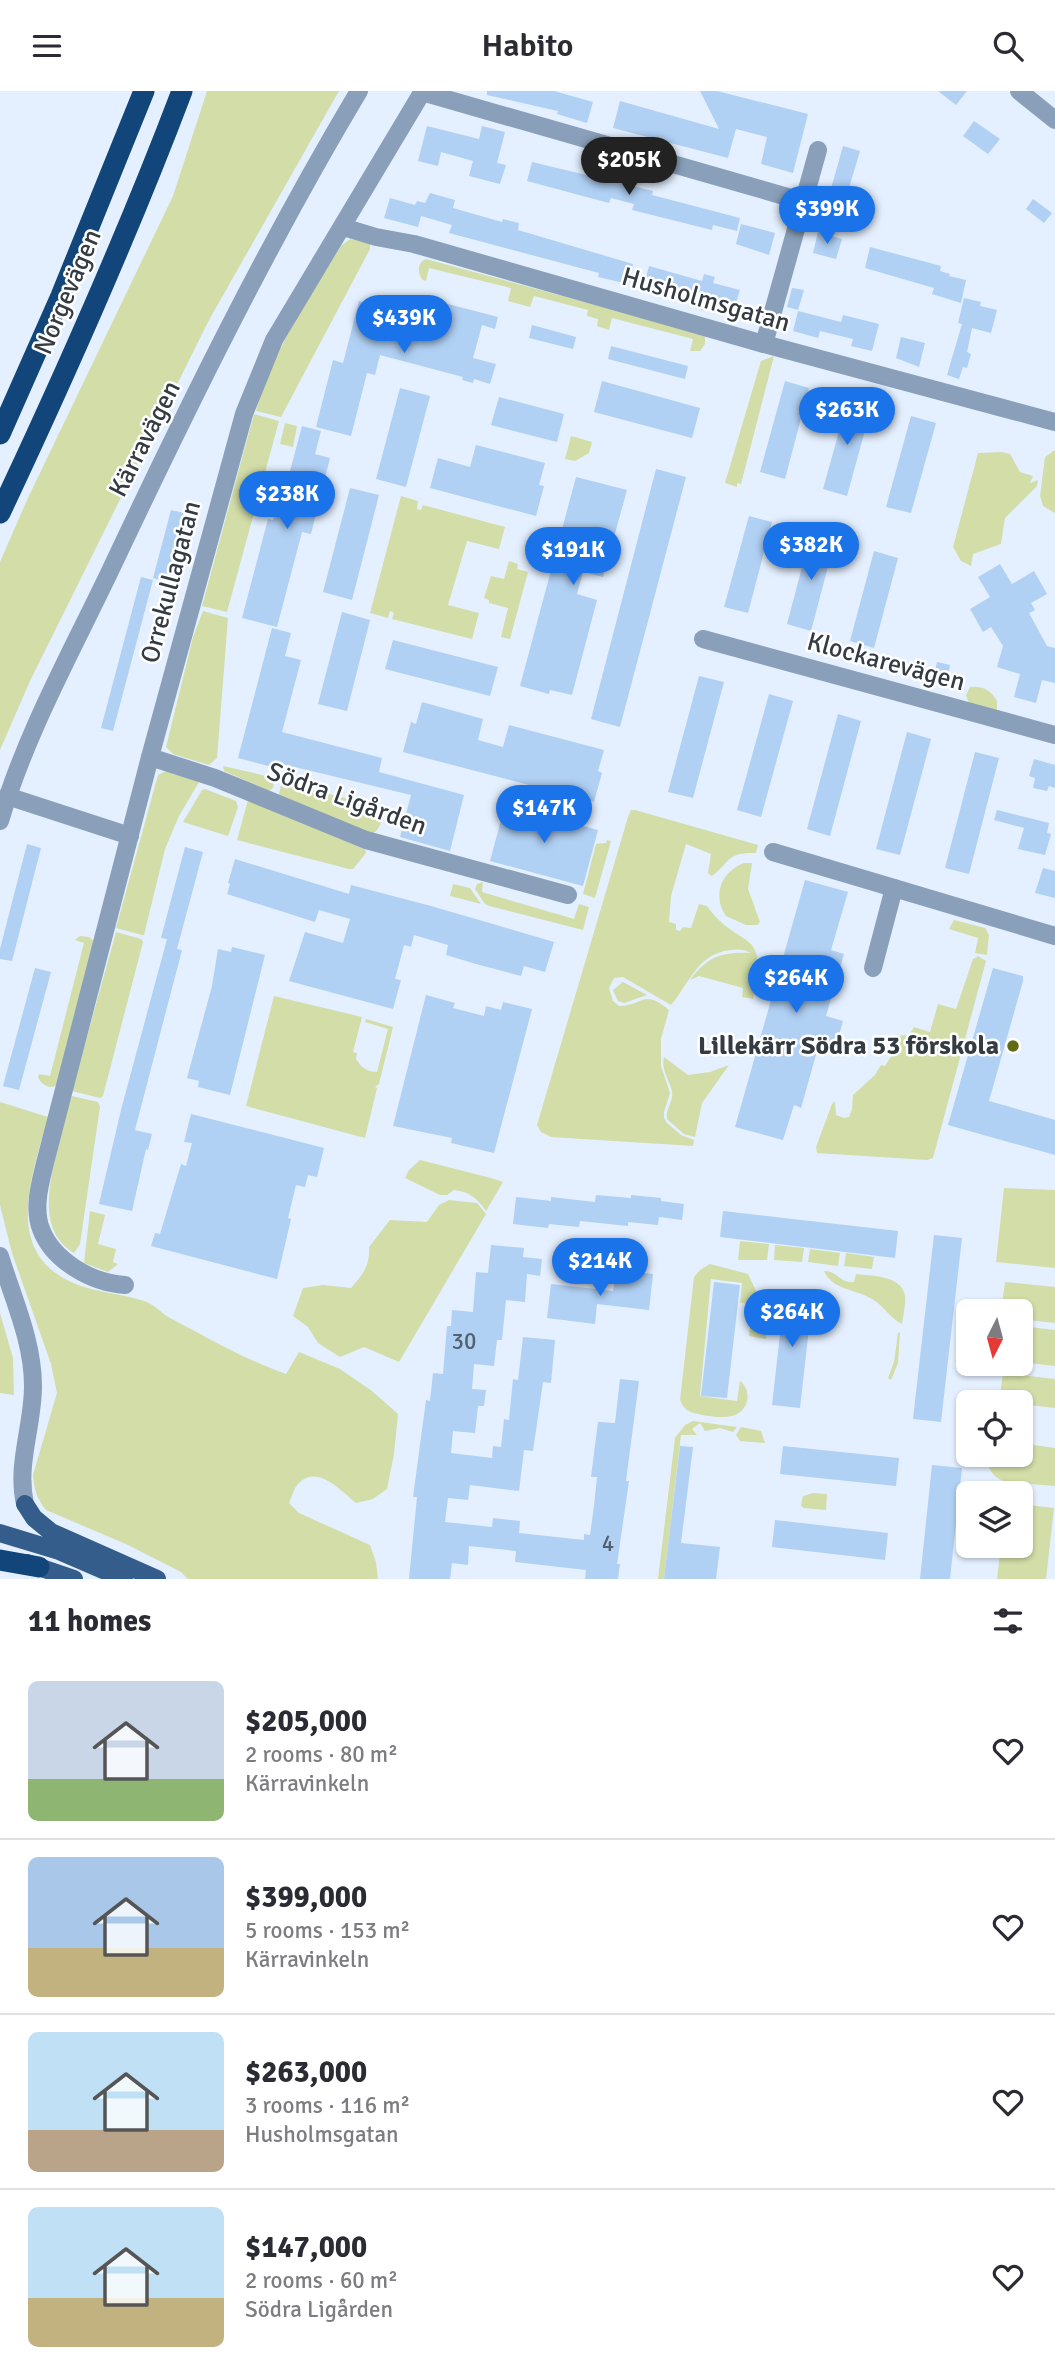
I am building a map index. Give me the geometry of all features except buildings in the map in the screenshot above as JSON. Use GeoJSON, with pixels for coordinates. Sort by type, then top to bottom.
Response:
{"type":"FeatureCollection","features":[{"type":"Feature","properties":{"kind":"highway","name":"Norgevägen"},"geometry":{"type":"LineString","coordinates":[[0,434],[61,296],[144,91]]}},
{"type":"Feature","properties":{"kind":"highway","name":"Norgevägen"},"geometry":{"type":"LineString","coordinates":[[0,513],[91,310],[182,91]]}},
{"type":"Feature","properties":{"kind":"highway"},"geometry":{"type":"LineString","coordinates":[[0,1557],[38,1567]]}},
{"type":"Feature","properties":{"kind":"main road"},"geometry":{"type":"LineString","coordinates":[[25,1504],[34,1518],[51,1532],[157,1579]]}},
{"type":"Feature","properties":{"kind":"main road"},"geometry":{"type":"LineString","coordinates":[[0,1533],[59,1551],[124,1579]]}},
{"type":"Feature","properties":{"kind":"main road"},"geometry":{"type":"LineString","coordinates":[[38,1567],[74,1579]]}},
{"type":"Feature","properties":{"kind":"street","name":"Kärravägen"},"geometry":{"type":"LineString","coordinates":[[0,821],[7,796],[44,708],[155,476],[285,223],[359,91]]}},
{"type":"Feature","properties":{"kind":"street"},"geometry":{"type":"LineString","coordinates":[[423,91],[805,202]]}},
{"type":"Feature","properties":{"kind":"street","name":"Orrekullagatan"},"geometry":{"type":"LineString","coordinates":[[125,1285],[95,1279],[64,1260],[51,1246],[41,1229],[37,1209],[38,1191],[150,757],[244,414],[274,340],[423,91]]}},
{"type":"Feature","properties":{"kind":"street"},"geometry":{"type":"LineString","coordinates":[[1019,91],[1055,120]]}},
{"type":"Feature","properties":{"kind":"street"},"geometry":{"type":"LineString","coordinates":[[764,344],[818,150]]}},
{"type":"Feature","properties":{"kind":"street","name":"Husholmsgatan"},"geometry":{"type":"LineString","coordinates":[[343,227],[414,244],[764,344],[1055,422]]}},
{"type":"Feature","properties":{"kind":"street","name":"Klockarevägen"},"geometry":{"type":"LineString","coordinates":[[703,639],[1055,735]]}},
{"type":"Feature","properties":{"kind":"street","name":"Södra Ligården"},"geometry":{"type":"LineString","coordinates":[[150,757],[215,778],[366,840],[568,895]]}},
{"type":"Feature","properties":{"kind":"street"},"geometry":{"type":"LineString","coordinates":[[7,796],[130,837]]}},
{"type":"Feature","properties":{"kind":"street"},"geometry":{"type":"LineString","coordinates":[[773,852],[1055,936]]}},
{"type":"Feature","properties":{"kind":"street"},"geometry":{"type":"LineString","coordinates":[[873,968],[894,888]]}},
{"type":"Feature","properties":{"kind":"street"},"geometry":{"type":"LineString","coordinates":[[0,1256],[25,1330],[33,1369],[22,1493],[25,1504]]}},
{"type":"Feature","properties":{"kind":"green space"},"geometry":{"type":"Polygon","coordinates":[[[207,91],[339,91],[209,320],[30,681],[0,750],[0,562],[173,196],[207,91]]]}},
{"type":"Feature","properties":{"kind":"green space"},"geometry":{"type":"Polygon","coordinates":[[[350,239],[370,243],[370,249],[281,417],[256,411],[271,368],[293,325],[341,246],[350,239]]]}},
{"type":"Feature","properties":{"kind":"green space"},"geometry":{"type":"Polygon","coordinates":[[[426,259],[702,334],[705,344],[700,351],[690,351],[693,339],[612,318],[609,330],[597,326],[598,319],[587,316],[588,310],[534,296],[530,307],[508,301],[511,288],[429,268],[426,281],[421,277],[419,268],[426,259]]]}},
{"type":"Feature","properties":{"kind":"green space"},"geometry":{"type":"Polygon","coordinates":[[[774,356],[741,484],[737,483],[737,487],[725,483],[761,361],[774,356]]]}},
{"type":"Feature","properties":{"kind":"green space"},"geometry":{"type":"Polygon","coordinates":[[[254,414],[279,421],[227,612],[202,606],[254,414]]]}},
{"type":"Feature","properties":{"kind":"green space"},"geometry":{"type":"Polygon","coordinates":[[[285,423],[297,426],[293,447],[280,444],[285,423]]]}},
{"type":"Feature","properties":{"kind":"green space"},"geometry":{"type":"Polygon","coordinates":[[[571,436],[592,442],[589,453],[575,461],[565,459],[571,436]]]}},
{"type":"Feature","properties":{"kind":"green space"},"geometry":{"type":"Polygon","coordinates":[[[1055,450],[1055,513],[1043,506],[1040,496],[1045,457],[1055,450]]]}},
{"type":"Feature","properties":{"kind":"green space"},"geometry":{"type":"Polygon","coordinates":[[[978,453],[1010,454],[1020,472],[1033,476],[1030,483],[1038,480],[1037,486],[1005,518],[1001,544],[973,554],[971,566],[961,561],[953,547],[978,453]]]}},
{"type":"Feature","properties":{"kind":"green space"},"geometry":{"type":"Polygon","coordinates":[[[401,496],[418,501],[417,509],[421,510],[423,505],[505,527],[499,549],[467,541],[448,605],[479,613],[472,639],[392,619],[394,613],[390,611],[388,618],[370,613],[401,496]]]}},
{"type":"Feature","properties":{"kind":"green space"},"geometry":{"type":"Polygon","coordinates":[[[509,561],[518,564],[517,569],[528,572],[510,639],[501,637],[508,608],[489,603],[489,600],[484,598],[491,576],[504,579],[509,561]]]}},
{"type":"Feature","properties":{"kind":"green space"},"geometry":{"type":"Polygon","coordinates":[[[203,611],[228,618],[217,758],[209,765],[173,754],[166,747],[193,637],[203,611]]]}},
{"type":"Feature","properties":{"kind":"green space"},"geometry":{"type":"Polygon","coordinates":[[[970,687],[989,691],[997,701],[997,711],[970,706],[966,695],[970,687]]]}},
{"type":"Feature","properties":{"kind":"green space"},"geometry":{"type":"Polygon","coordinates":[[[223,766],[275,778],[273,788],[269,791],[224,771],[223,766]]]}},
{"type":"Feature","properties":{"kind":"green space"},"geometry":{"type":"Polygon","coordinates":[[[168,770],[199,782],[179,816],[165,849],[142,935],[116,928],[158,775],[168,770]]]}},
{"type":"Feature","properties":{"kind":"green space"},"geometry":{"type":"Polygon","coordinates":[[[282,781],[381,808],[382,819],[372,834],[282,797],[279,794],[282,781]]]}},
{"type":"Feature","properties":{"kind":"green space"},"geometry":{"type":"Polygon","coordinates":[[[205,789],[236,801],[238,807],[228,836],[183,822],[205,789]]]}},
{"type":"Feature","properties":{"kind":"green space"},"geometry":{"type":"Polygon","coordinates":[[[248,800],[365,849],[366,853],[353,869],[349,869],[237,840],[248,800]]]}},
{"type":"Feature","properties":{"kind":"green space"},"geometry":{"type":"Polygon","coordinates":[[[631,810],[758,845],[756,853],[734,856],[712,876],[708,873],[711,854],[686,844],[671,896],[669,922],[676,924],[676,930],[691,928],[699,904],[707,906],[730,930],[749,942],[755,949],[758,960],[753,999],[742,997],[743,988],[699,976],[690,980],[716,957],[732,953],[751,953],[741,950],[730,950],[709,957],[695,971],[671,1005],[623,977],[614,978],[609,988],[613,1001],[619,1006],[648,999],[669,1010],[661,1039],[661,1066],[670,1093],[664,1118],[681,1135],[694,1140],[693,1146],[551,1137],[541,1132],[537,1125],[628,817],[631,810]]]}},
{"type":"Feature","properties":{"kind":"green space"},"geometry":{"type":"Polygon","coordinates":[[[607,840],[611,841],[595,898],[583,894],[596,844],[606,843],[607,840]]]}},
{"type":"Feature","properties":{"kind":"green space"},"geometry":{"type":"Polygon","coordinates":[[[744,863],[752,863],[748,889],[760,922],[757,925],[746,925],[726,916],[720,900],[719,892],[725,878],[744,863]]]}},
{"type":"Feature","properties":{"kind":"green space"},"geometry":{"type":"Polygon","coordinates":[[[483,882],[482,892],[574,919],[579,904],[589,907],[583,930],[489,906],[475,889],[477,884],[483,882]]]}},
{"type":"Feature","properties":{"kind":"green space"},"geometry":{"type":"Polygon","coordinates":[[[453,884],[470,888],[481,904],[450,896],[453,884]]]}},
{"type":"Feature","properties":{"kind":"green space"},"geometry":{"type":"Polygon","coordinates":[[[954,920],[985,928],[989,935],[987,955],[975,953],[978,938],[949,929],[954,920]]]}},
{"type":"Feature","properties":{"kind":"green space"},"geometry":{"type":"Polygon","coordinates":[[[116,932],[141,939],[143,942],[103,1096],[100,1098],[72,1091],[116,932]]]}},
{"type":"Feature","properties":{"kind":"green space"},"geometry":{"type":"Polygon","coordinates":[[[80,936],[94,941],[57,1085],[48,1087],[38,1077],[39,1074],[50,1076],[84,943],[75,940],[80,936]]]}},
{"type":"Feature","properties":{"kind":"green space"},"geometry":{"type":"Polygon","coordinates":[[[978,956],[986,961],[933,1158],[927,1160],[817,1153],[816,1147],[832,1104],[835,1101],[836,1115],[849,1117],[853,1095],[875,1075],[881,1065],[885,1066],[892,1055],[895,1036],[909,1035],[914,1027],[930,1032],[938,1004],[956,1009],[973,959],[978,956]]]}},
{"type":"Feature","properties":{"kind":"green space"},"geometry":{"type":"Polygon","coordinates":[[[623,982],[647,995],[624,1003],[618,1001],[613,990],[623,982]]]}},
{"type":"Feature","properties":{"kind":"green space"},"geometry":{"type":"Polygon","coordinates":[[[274,996],[362,1017],[353,1052],[357,1053],[356,1059],[360,1064],[370,1071],[377,1072],[388,1029],[365,1022],[366,1019],[393,1027],[379,1084],[375,1087],[377,1088],[365,1138],[246,1106],[274,996]]]}},
{"type":"Feature","properties":{"kind":"green space"},"geometry":{"type":"Polygon","coordinates":[[[664,1057],[688,1075],[710,1072],[729,1065],[702,1103],[695,1137],[684,1134],[667,1119],[672,1095],[664,1070],[664,1057]]]}},
{"type":"Feature","properties":{"kind":"green space"},"geometry":{"type":"Polygon","coordinates":[[[72,1096],[98,1102],[100,1107],[80,1244],[74,1253],[62,1243],[54,1231],[49,1202],[52,1171],[72,1096]]]}},
{"type":"Feature","properties":{"kind":"green space"},"geometry":{"type":"Polygon","coordinates":[[[0,1102],[48,1117],[35,1165],[28,1214],[30,1236],[39,1256],[56,1273],[81,1286],[148,1302],[170,1318],[213,1341],[286,1374],[299,1352],[340,1369],[372,1391],[398,1414],[387,1489],[373,1499],[356,1503],[322,1478],[306,1478],[297,1485],[289,1503],[299,1513],[370,1545],[378,1579],[188,1579],[181,1572],[128,1545],[46,1510],[36,1494],[33,1475],[57,1393],[51,1364],[12,1253],[0,1205],[0,1102]]]}},
{"type":"Feature","properties":{"kind":"green space"},"geometry":{"type":"Polygon","coordinates":[[[420,1160],[503,1182],[486,1211],[469,1194],[454,1190],[447,1195],[440,1195],[405,1178],[420,1160]]]}},
{"type":"Feature","properties":{"kind":"green space"},"geometry":{"type":"Polygon","coordinates":[[[1004,1188],[1055,1190],[1055,1268],[996,1262],[1004,1188]]]}},
{"type":"Feature","properties":{"kind":"green space"},"geometry":{"type":"Polygon","coordinates":[[[449,1200],[477,1203],[486,1214],[399,1362],[364,1347],[340,1357],[318,1343],[308,1327],[293,1316],[303,1288],[323,1285],[351,1288],[365,1269],[369,1247],[390,1220],[427,1222],[439,1205],[449,1200]]]}},
{"type":"Feature","properties":{"kind":"green space"},"geometry":{"type":"Polygon","coordinates":[[[90,1211],[105,1215],[98,1244],[116,1249],[113,1262],[118,1264],[108,1272],[84,1263],[90,1211]]]}},
{"type":"Feature","properties":{"kind":"green space"},"geometry":{"type":"Polygon","coordinates":[[[740,1241],[769,1244],[767,1260],[738,1260],[740,1241]]]}},
{"type":"Feature","properties":{"kind":"green space"},"geometry":{"type":"Polygon","coordinates":[[[775,1245],[804,1248],[802,1262],[774,1260],[775,1245]]]}},
{"type":"Feature","properties":{"kind":"green space"},"geometry":{"type":"Polygon","coordinates":[[[810,1249],[840,1253],[838,1266],[808,1262],[810,1249]]]}},
{"type":"Feature","properties":{"kind":"green space"},"geometry":{"type":"Polygon","coordinates":[[[846,1253],[874,1257],[872,1269],[844,1266],[846,1253]]]}},
{"type":"Feature","properties":{"kind":"green space"},"geometry":{"type":"Polygon","coordinates":[[[710,1264],[748,1274],[758,1295],[755,1302],[740,1303],[742,1283],[711,1279],[700,1396],[737,1401],[740,1381],[744,1384],[747,1403],[741,1411],[727,1417],[691,1412],[680,1400],[694,1277],[710,1264]]]}},
{"type":"Feature","properties":{"kind":"green space"},"geometry":{"type":"Polygon","coordinates":[[[824,1271],[849,1282],[854,1282],[856,1274],[877,1276],[898,1284],[905,1296],[902,1324],[872,1299],[838,1286],[824,1271]]]}},
{"type":"Feature","properties":{"kind":"green space"},"geometry":{"type":"Polygon","coordinates":[[[1005,1282],[1055,1287],[1055,1323],[1033,1320],[1033,1299],[1003,1299],[1005,1282]]]}},
{"type":"Feature","properties":{"kind":"green space"},"geometry":{"type":"Polygon","coordinates":[[[764,1307],[766,1339],[749,1336],[751,1314],[764,1307]]]}},
{"type":"Feature","properties":{"kind":"green space"},"geometry":{"type":"Polygon","coordinates":[[[0,1313],[13,1358],[14,1395],[0,1393],[0,1313]]]}},
{"type":"Feature","properties":{"kind":"green space"},"geometry":{"type":"Polygon","coordinates":[[[1033,1327],[1055,1330],[1055,1366],[1033,1363],[1033,1327]]]}},
{"type":"Feature","properties":{"kind":"green space"},"geometry":{"type":"Polygon","coordinates":[[[900,1332],[898,1363],[891,1380],[888,1378],[900,1332]]]}},
{"type":"Feature","properties":{"kind":"green space"},"geometry":{"type":"Polygon","coordinates":[[[1003,1376],[1055,1379],[1055,1408],[1033,1405],[1033,1390],[1001,1390],[1003,1376]]]}},
{"type":"Feature","properties":{"kind":"green space"},"geometry":{"type":"Polygon","coordinates":[[[693,1421],[737,1427],[733,1432],[720,1428],[705,1431],[700,1423],[692,1429],[697,1435],[681,1435],[664,1579],[658,1579],[675,1438],[685,1425],[693,1421]]]}},
{"type":"Feature","properties":{"kind":"green space"},"geometry":{"type":"Polygon","coordinates":[[[741,1427],[761,1431],[765,1443],[740,1441],[736,1435],[741,1427]]]}},
{"type":"Feature","properties":{"kind":"green space"},"geometry":{"type":"Polygon","coordinates":[[[1033,1443],[1055,1448],[1055,1486],[1033,1484],[1033,1481],[1005,1481],[990,1467],[1033,1467],[1033,1443]]]}},
{"type":"Feature","properties":{"kind":"green space"},"geometry":{"type":"Polygon","coordinates":[[[813,1493],[827,1494],[826,1510],[803,1508],[803,1496],[813,1493]]]}},
{"type":"Feature","properties":{"kind":"green space"},"geometry":{"type":"Polygon","coordinates":[[[1033,1506],[1054,1508],[1046,1579],[997,1579],[999,1558],[1033,1558],[1033,1506]]]}},
{"type":"Feature","properties":{"kind":"place","name":"Lillekärr Södra 53 förskola"},"geometry":{"type":"Point","coordinates":[1013,1046]}}]}
